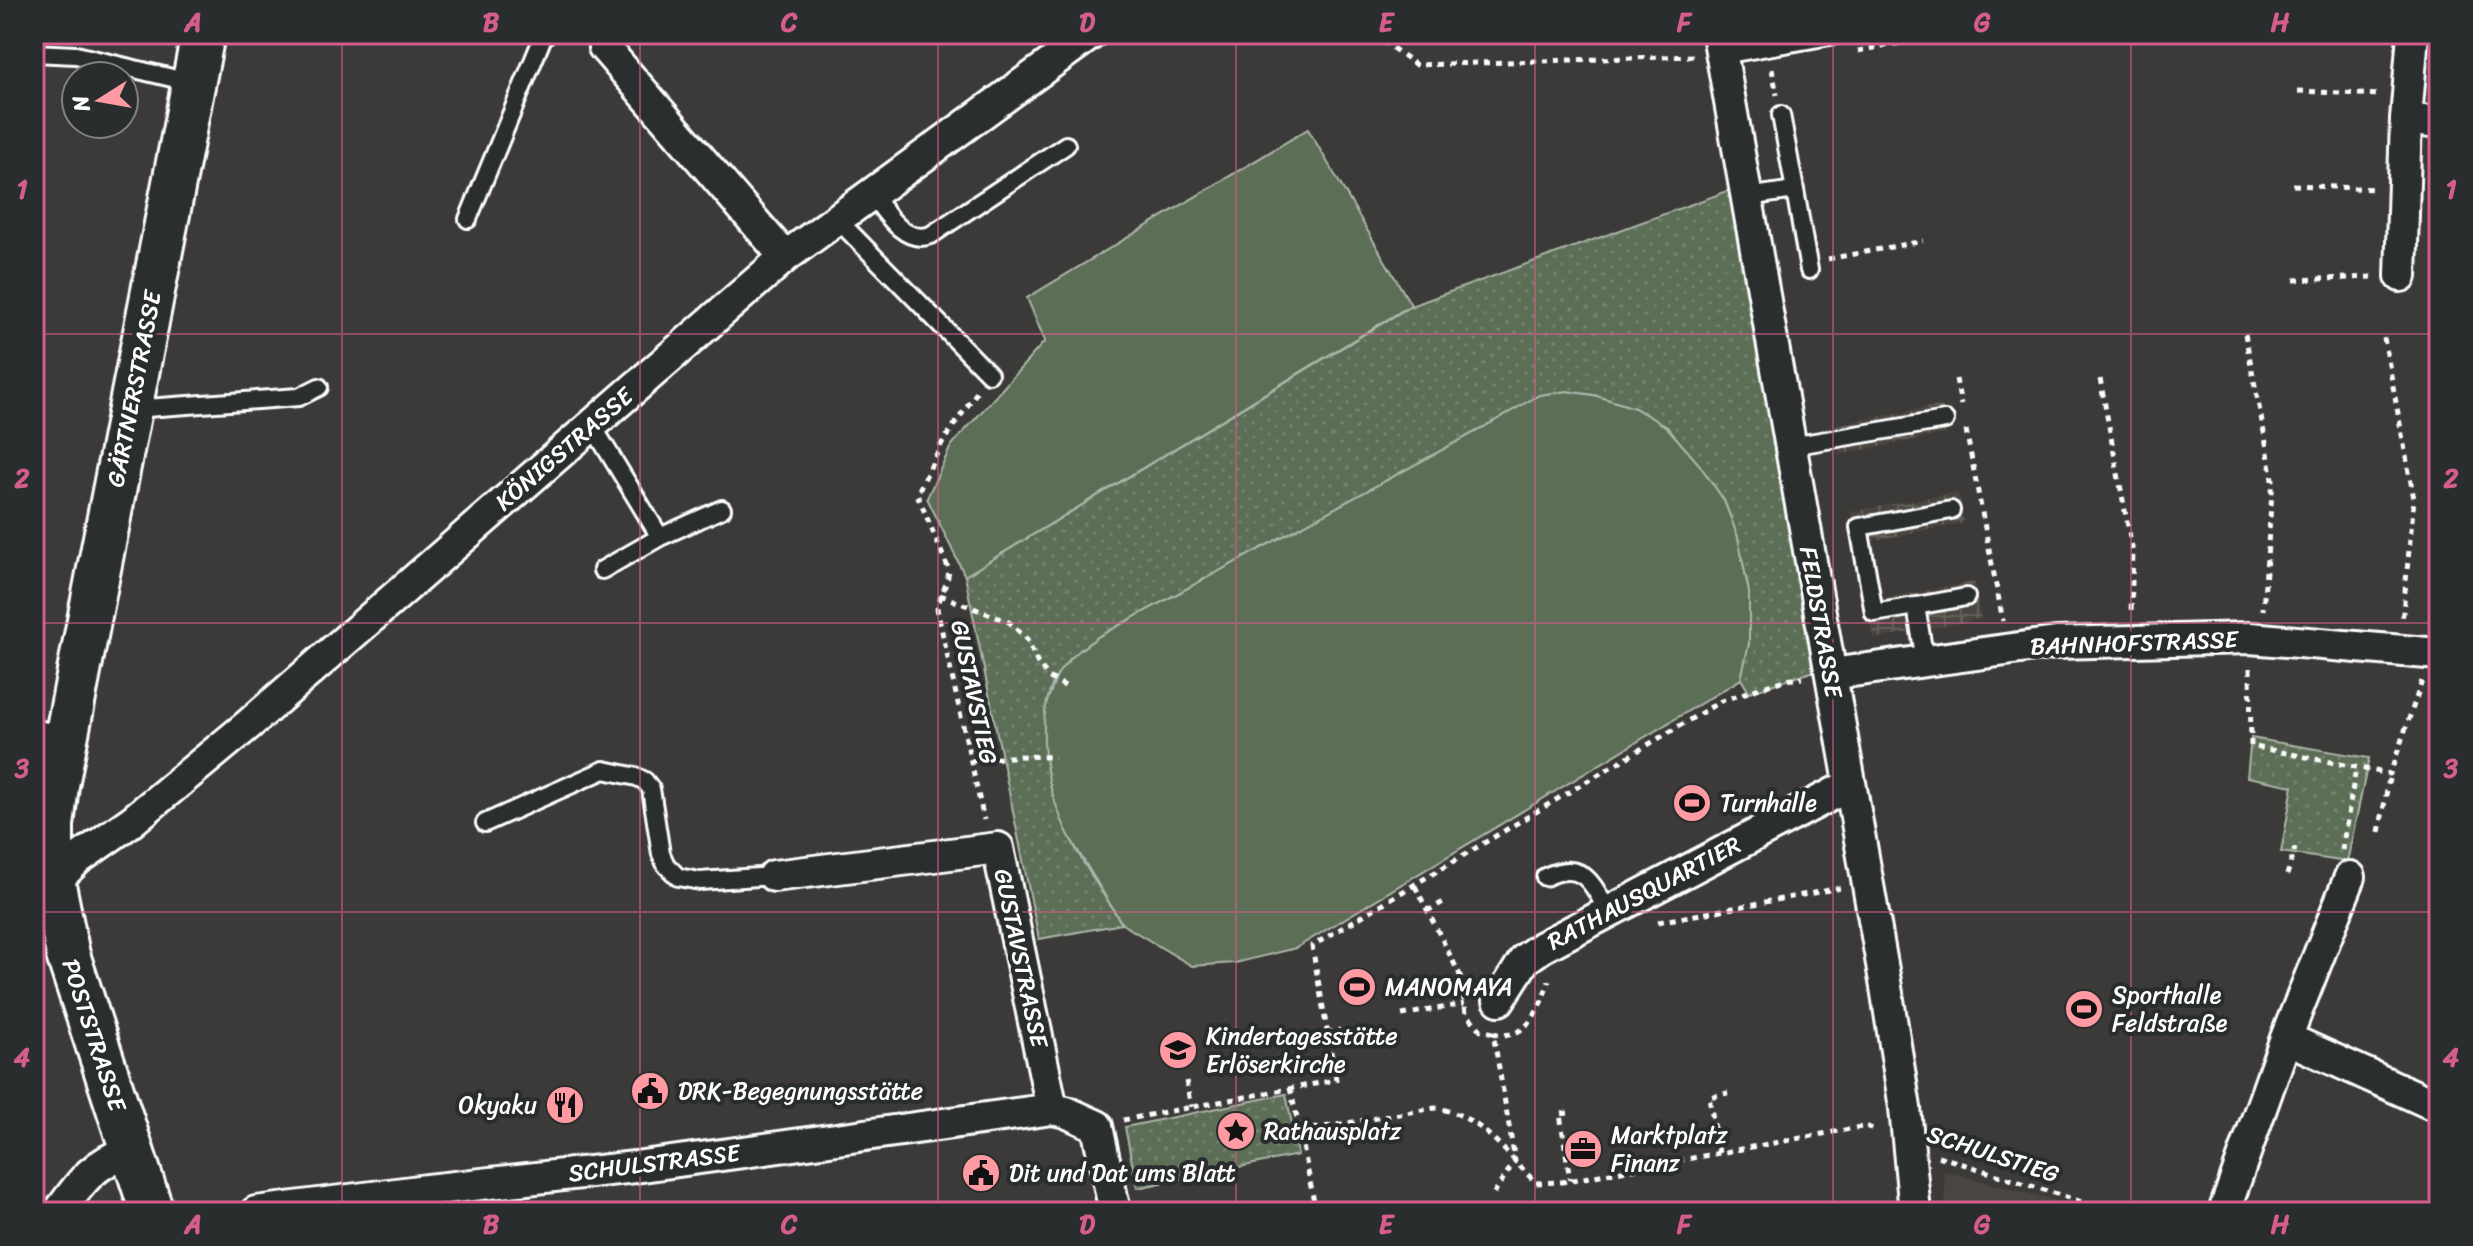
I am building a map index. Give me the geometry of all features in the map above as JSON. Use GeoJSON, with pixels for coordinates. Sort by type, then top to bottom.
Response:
{"type":"FeatureCollection","features":[{"type":"Feature","properties":{"kind":"street","name":"GÄRTNERSTRASSE"},"geometry":{"type":"LineString","coordinates":[[50,740],[130,409],[203,34]]}},
{"type":"Feature","properties":{"kind":"street"},"geometry":{"type":"LineString","coordinates":[[608,34],[604,47],[709,152],[785,257]]}},
{"type":"Feature","properties":{"kind":"street","name":"KÖNIGSTRASSE"},"geometry":{"type":"LineString","coordinates":[[44,893],[78,859],[132,821],[248,725],[785,257],[1091,34]]}},
{"type":"Feature","properties":{"kind":"street"},"geometry":{"type":"LineString","coordinates":[[2401,276],[2413,34]]}},
{"type":"Feature","properties":{"kind":"street","name":"FELDSTRASSE"},"geometry":{"type":"LineString","coordinates":[[1720,44],[1905,1108],[1915,1212]]}},
{"type":"Feature","properties":{"kind":"street"},"geometry":{"type":"LineString","coordinates":[[2407,108],[2439,123]]}},
{"type":"Feature","properties":{"kind":"street","name":"BAHNHOFSTRASSE"},"geometry":{"type":"LineString","coordinates":[[1831,674],[2056,643],[2256,638],[2435,654]]}},
{"type":"Feature","properties":{"kind":"street","name":"POSTSTRASSE"},"geometry":{"type":"LineString","coordinates":[[50,740],[52,825],[44,893],[68,955],[152,1212]]}},
{"type":"Feature","properties":{"kind":"street","name":"RATHAUSQUARTIER"},"geometry":{"type":"LineString","coordinates":[[1499,1000],[1525,959],[1542,947],[1850,785]]}},
{"type":"Feature","properties":{"kind":"street","name":"GUSTAVSTRASSE"},"geometry":{"type":"LineString","coordinates":[[774,876],[998,848],[1052,1109]]}},
{"type":"Feature","properties":{"kind":"street"},"geometry":{"type":"LineString","coordinates":[[2224,1212],[2286,1038],[2350,877]]}},
{"type":"Feature","properties":{"kind":"street"},"geometry":{"type":"LineString","coordinates":[[2286,1038],[2439,1107]]}},
{"type":"Feature","properties":{"kind":"street"},"geometry":{"type":"LineString","coordinates":[[1052,1109],[1097,1126],[1115,1212]]}},
{"type":"Feature","properties":{"kind":"street","name":"SCHULSTRASSE"},"geometry":{"type":"LineString","coordinates":[[256,1212],[666,1163],[1052,1109]]}},
{"type":"Feature","properties":{"kind":"street"},"geometry":{"type":"LineString","coordinates":[[59,1212],[83,1178],[108,1158],[131,1150]]}},
{"type":"Feature","properties":{"kind":"lane"},"geometry":{"type":"LineString","coordinates":[[468,219],[543,37],[547,34]]}},
{"type":"Feature","properties":{"kind":"lane"},"geometry":{"type":"LineString","coordinates":[[1720,44],[1841,34]]}},
{"type":"Feature","properties":{"kind":"lane"},"geometry":{"type":"LineString","coordinates":[[34,53],[76,55],[193,83]]}},
{"type":"Feature","properties":{"kind":"lane"},"geometry":{"type":"LineString","coordinates":[[1781,115],[1808,266]]}},
{"type":"Feature","properties":{"kind":"lane"},"geometry":{"type":"LineString","coordinates":[[871,193],[891,220],[907,235],[920,239],[931,235],[1066,145]]}},
{"type":"Feature","properties":{"kind":"lane"},"geometry":{"type":"LineString","coordinates":[[1747,197],[1795,190]]}},
{"type":"Feature","properties":{"kind":"lane"},"geometry":{"type":"LineString","coordinates":[[836,218],[989,374]]}},
{"type":"Feature","properties":{"kind":"lane"},"geometry":{"type":"LineString","coordinates":[[130,409],[299,397],[319,387]]}},
{"type":"Feature","properties":{"kind":"lane"},"geometry":{"type":"LineString","coordinates":[[1791,446],[1945,420]]}},
{"type":"Feature","properties":{"kind":"lane"},"geometry":{"type":"LineString","coordinates":[[592,425],[660,537]]}},
{"type":"Feature","properties":{"kind":"lane"},"geometry":{"type":"LineString","coordinates":[[602,570],[660,537],[722,509]]}},
{"type":"Feature","properties":{"kind":"lane"},"geometry":{"type":"LineString","coordinates":[[1951,510],[1859,527],[1874,613],[1966,597]]}},
{"type":"Feature","properties":{"kind":"lane"},"geometry":{"type":"LineString","coordinates":[[1916,606],[1925,661]]}},
{"type":"Feature","properties":{"kind":"lane"},"geometry":{"type":"LineString","coordinates":[[485,823],[604,770],[637,777],[651,789],[661,854],[666,865],[678,877],[700,881],[774,876]]}},
{"type":"Feature","properties":{"kind":"lane"},"geometry":{"type":"LineString","coordinates":[[1545,877],[1559,870],[1581,873],[1591,882],[1608,912]]}},
{"type":"Feature","properties":{"kind":"path"},"geometry":{"type":"LineString","coordinates":[[1373,34],[1416,65],[1720,44]]}},
{"type":"Feature","properties":{"kind":"path"},"geometry":{"type":"LineString","coordinates":[[1847,53],[1906,42]]}},
{"type":"Feature","properties":{"kind":"path"},"geometry":{"type":"LineString","coordinates":[[1772,67],[1781,115]]}},
{"type":"Feature","properties":{"kind":"path"},"geometry":{"type":"LineString","coordinates":[[2298,91],[2407,108]]}},
{"type":"Feature","properties":{"kind":"path"},"geometry":{"type":"LineString","coordinates":[[2293,185],[2403,190]]}},
{"type":"Feature","properties":{"kind":"path"},"geometry":{"type":"LineString","coordinates":[[1808,266],[1923,241]]}},
{"type":"Feature","properties":{"kind":"path"},"geometry":{"type":"LineString","coordinates":[[2294,280],[2401,276]]}},
{"type":"Feature","properties":{"kind":"path"},"geometry":{"type":"LineString","coordinates":[[2245,334],[2273,479],[2256,638],[2251,746],[2390,774]]}},
{"type":"Feature","properties":{"kind":"path"},"geometry":{"type":"LineString","coordinates":[[2384,338],[2414,499],[2400,651]]}},
{"type":"Feature","properties":{"kind":"path","name":"GUSTAVSTIEG"},"geometry":{"type":"LineString","coordinates":[[989,374],[942,443],[917,494],[949,570],[937,609],[988,839],[998,848]]}},
{"type":"Feature","properties":{"kind":"path"},"geometry":{"type":"LineString","coordinates":[[1956,379],[2008,649]]}},
{"type":"Feature","properties":{"kind":"path"},"geometry":{"type":"LineString","coordinates":[[2100,379],[2133,553],[2129,641]]}},
{"type":"Feature","properties":{"kind":"path"},"geometry":{"type":"LineString","coordinates":[[940,595],[1009,622],[1027,639],[1048,677],[1065,686]]}},
{"type":"Feature","properties":{"kind":"path"},"geometry":{"type":"LineString","coordinates":[[2379,832],[2390,774],[2435,654]]}},
{"type":"Feature","properties":{"kind":"path"},"geometry":{"type":"LineString","coordinates":[[1112,1122],[1336,1080],[1312,946],[1721,701],[1784,680],[1831,674]]}},
{"type":"Feature","properties":{"kind":"path"},"geometry":{"type":"LineString","coordinates":[[971,761],[1019,756],[1055,757]]}},
{"type":"Feature","properties":{"kind":"path"},"geometry":{"type":"LineString","coordinates":[[2350,877],[2341,856],[2356,768]]}},
{"type":"Feature","properties":{"kind":"path"},"geometry":{"type":"LineString","coordinates":[[2287,875],[2295,848]]}},
{"type":"Feature","properties":{"kind":"path"},"geometry":{"type":"LineString","coordinates":[[1647,924],[1867,883]]}},
{"type":"Feature","properties":{"kind":"path"},"geometry":{"type":"LineString","coordinates":[[1415,886],[1460,975],[1464,1004],[1472,1021],[1481,1030],[1510,1035],[1530,1024],[1552,973]]}},
{"type":"Feature","properties":{"kind":"path"},"geometry":{"type":"LineString","coordinates":[[1427,911],[1447,900]]}},
{"type":"Feature","properties":{"kind":"path"},"geometry":{"type":"LineString","coordinates":[[1402,1015],[1464,1004]]}},
{"type":"Feature","properties":{"kind":"path"},"geometry":{"type":"LineString","coordinates":[[1326,1032],[1340,1030]]}},
{"type":"Feature","properties":{"kind":"path"},"geometry":{"type":"LineString","coordinates":[[1493,1033],[1515,1161],[1494,1193]]}},
{"type":"Feature","properties":{"kind":"path"},"geometry":{"type":"LineString","coordinates":[[1186,1081],[1191,1107]]}},
{"type":"Feature","properties":{"kind":"path"},"geometry":{"type":"LineString","coordinates":[[1290,1088],[1316,1212]]}},
{"type":"Feature","properties":{"kind":"path"},"geometry":{"type":"LineString","coordinates":[[1719,1153],[1709,1097],[1728,1093]]}},
{"type":"Feature","properties":{"kind":"path"},"geometry":{"type":"LineString","coordinates":[[1300,1131],[1435,1108],[1471,1119],[1515,1161]]}},
{"type":"Feature","properties":{"kind":"path"},"geometry":{"type":"LineString","coordinates":[[1568,1113],[1560,1114],[1570,1180]]}},
{"type":"Feature","properties":{"kind":"path","name":"SCHULSTIEG"},"geometry":{"type":"LineString","coordinates":[[1515,1161],[1536,1183],[1570,1180],[1866,1126],[1908,1146],[2113,1212]]}},
{"type":"Feature","properties":{"kind":"path"},"geometry":{"type":"LineString","coordinates":[[1566,1153],[1575,1151]]}},
{"type":"Feature","properties":{"kind":"shaded area"},"geometry":{"type":"Polygon","coordinates":[[[1942,405],[1947,433],[1839,455],[1835,425],[1942,405]]]}},
{"type":"Feature","properties":{"kind":"shaded area"},"geometry":{"type":"Polygon","coordinates":[[[1958,492],[1964,523],[1869,541],[1880,599],[1974,582],[1981,619],[1874,639],[1850,512],[1958,492]]]}},
{"type":"Feature","properties":{"kind":"shaded area"},"geometry":{"type":"Polygon","coordinates":[[[1944,1171],[2070,1204],[2094,1212],[1946,1212],[1944,1171]]]}},
{"type":"Feature","properties":{"kind":"green space"},"geometry":{"type":"Polygon","coordinates":[[[1308,129],[1411,305],[965,576],[927,498],[951,446],[1045,341],[1027,298],[1308,129]]]}},
{"type":"Feature","properties":{"kind":"green space"},"geometry":{"type":"Polygon","coordinates":[[[1744,185],[1824,668],[1749,692],[1741,679],[1749,644],[1749,592],[1738,537],[1724,500],[1699,464],[1667,427],[1635,408],[1594,395],[1567,391],[1539,395],[1099,636],[1066,663],[1054,681],[1045,711],[1045,755],[1049,782],[1066,831],[1122,924],[1039,939],[965,576],[1411,306],[1744,185]]]}},
{"type":"Feature","properties":{"kind":"green space"},"geometry":{"type":"Polygon","coordinates":[[[1567,391],[1594,395],[1635,408],[1667,427],[1699,464],[1724,500],[1738,537],[1749,592],[1749,644],[1741,679],[1296,948],[1235,963],[1192,966],[1122,924],[1066,831],[1053,802],[1043,749],[1044,709],[1059,671],[1078,651],[1099,636],[1539,395],[1567,391]]]}},
{"type":"Feature","properties":{"kind":"green space"},"geometry":{"type":"Polygon","coordinates":[[[2251,738],[2369,758],[2347,862],[2281,852],[2293,786],[2247,777],[2251,738]]]}},
{"type":"Feature","properties":{"kind":"green space"},"geometry":{"type":"Polygon","coordinates":[[[1286,1094],[1298,1155],[1137,1188],[1125,1127],[1286,1094]]]}},
{"type":"Feature","properties":{"kind":"place","name":"Turnhalle"},"geometry":{"type":"Point","coordinates":[1692,803]}},
{"type":"Feature","properties":{"kind":"place","name":"MANOMAYA"},"geometry":{"type":"Point","coordinates":[1357,987]}},
{"type":"Feature","properties":{"kind":"place","name":"Sporthalle Feldstraße"},"geometry":{"type":"Point","coordinates":[2084,1009]}},
{"type":"Feature","properties":{"kind":"place","name":"Kindertagesstätte Erlöserkirche"},"geometry":{"type":"Point","coordinates":[1178,1050]}},
{"type":"Feature","properties":{"kind":"place","name":"DRK-Begegnungsstätte"},"geometry":{"type":"Point","coordinates":[650,1091]}},
{"type":"Feature","properties":{"kind":"place","name":"Okyaku"},"geometry":{"type":"Point","coordinates":[565,1105]}},
{"type":"Feature","properties":{"kind":"place","name":"Rathausplatz"},"geometry":{"type":"Point","coordinates":[1236,1131]}},
{"type":"Feature","properties":{"kind":"place","name":"Marktplatz Finanz"},"geometry":{"type":"Point","coordinates":[1583,1149]}},
{"type":"Feature","properties":{"kind":"place","name":"Dit und Dat ums Blatt"},"geometry":{"type":"Point","coordinates":[981,1173]}}]}
